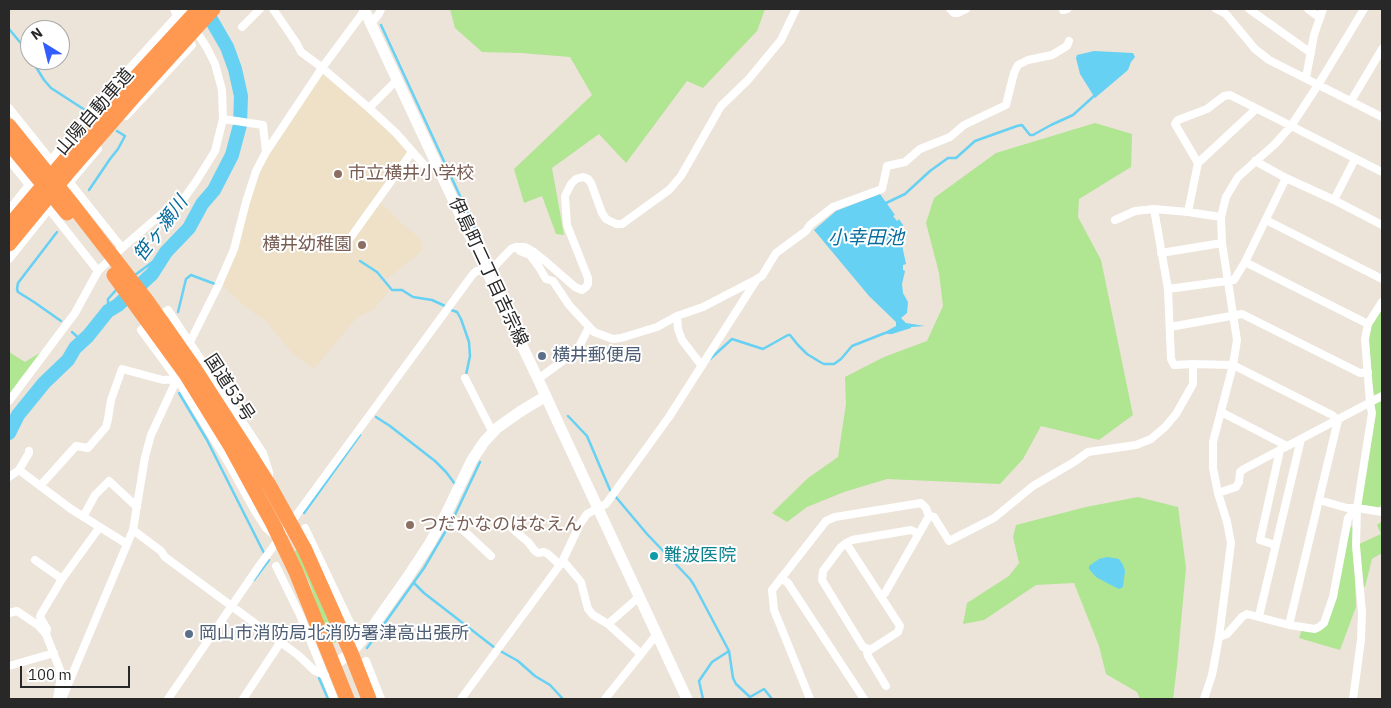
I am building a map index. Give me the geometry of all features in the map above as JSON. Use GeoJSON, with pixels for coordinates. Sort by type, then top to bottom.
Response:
{"type":"FeatureCollection","features":[{"type":"Feature","properties":{"kind":"highway","name":"山陽自動車道"},"geometry":{"type":"LineString","coordinates":[[9,226],[127,87],[199,9]]}},
{"type":"Feature","properties":{"kind":"highway","name":"山陽自動車道"},"geometry":{"type":"LineString","coordinates":[[9,244],[69,171],[213,9]]}},
{"type":"Feature","properties":{"kind":"highway","name":"国道53号"},"geometry":{"type":"LineString","coordinates":[[9,126],[68,206],[186,374],[230,445],[273,524],[296,572],[329,670],[347,699]]}},
{"type":"Feature","properties":{"kind":"highway","name":"国道53号"},"geometry":{"type":"LineString","coordinates":[[9,143],[68,206]]}},
{"type":"Feature","properties":{"kind":"highway","name":"国道53号"},"geometry":{"type":"LineString","coordinates":[[186,374],[241,441],[269,485],[328,588],[367,692]]}},
{"type":"Feature","properties":{"kind":"street"},"geometry":{"type":"LineString","coordinates":[[242,28],[260,9]]}},
{"type":"Feature","properties":{"kind":"street"},"geometry":{"type":"LineString","coordinates":[[273,9],[301,52],[369,108],[396,133],[424,166],[429,167],[437,164]]}},
{"type":"Feature","properties":{"kind":"street"},"geometry":{"type":"LineString","coordinates":[[190,342],[234,250],[254,176],[266,152],[322,68],[365,9]]}},
{"type":"Feature","properties":{"kind":"street","name":"伊島町二丁目吉宗線"},"geometry":{"type":"LineString","coordinates":[[365,9],[687,699]]}},
{"type":"Feature","properties":{"kind":"street"},"geometry":{"type":"LineString","coordinates":[[371,22],[381,9]]}},
{"type":"Feature","properties":{"kind":"street"},"geometry":{"type":"LineString","coordinates":[[168,699],[279,539],[473,274],[477,270],[492,268],[511,249],[525,247],[534,252],[578,289],[586,288],[588,278],[567,224],[565,196],[571,184],[583,177],[588,179],[602,213],[606,219],[616,224],[622,224],[632,218],[669,190],[681,176],[721,106],[748,80],[781,40],[796,9]]}},
{"type":"Feature","properties":{"kind":"street"},"geometry":{"type":"LineString","coordinates":[[950,9],[954,13],[966,9]]}},
{"type":"Feature","properties":{"kind":"street"},"geometry":{"type":"LineString","coordinates":[[1216,9],[1226,14],[1244,38],[1269,60],[1382,117]]}},
{"type":"Feature","properties":{"kind":"street"},"geometry":{"type":"LineString","coordinates":[[1249,9],[1311,53]]}},
{"type":"Feature","properties":{"kind":"street"},"geometry":{"type":"LineString","coordinates":[[1308,9],[1320,18]]}},
{"type":"Feature","properties":{"kind":"street"},"geometry":{"type":"LineString","coordinates":[[1306,78],[1314,35],[1324,9]]}},
{"type":"Feature","properties":{"kind":"street"},"geometry":{"type":"LineString","coordinates":[[1204,699],[1212,675],[1219,637],[1231,543],[1228,522],[1218,493],[1213,468],[1213,442],[1233,365],[1237,340],[1222,244],[1221,217],[1226,197],[1238,177],[1275,144],[1291,126],[1364,9]]}},
{"type":"Feature","properties":{"kind":"street"},"geometry":{"type":"LineString","coordinates":[[9,401],[76,313],[98,271],[173,204],[185,197],[215,151],[225,119],[222,90],[215,64],[207,48],[178,11]]}},
{"type":"Feature","properties":{"kind":"street"},"geometry":{"type":"LineString","coordinates":[[51,160],[178,11]]}},
{"type":"Feature","properties":{"kind":"street"},"geometry":{"type":"LineString","coordinates":[[63,226],[68,206],[70,182],[117,126],[192,45],[178,11]]}},
{"type":"Feature","properties":{"kind":"street"},"geometry":{"type":"LineString","coordinates":[[516,247],[520,252],[530,255],[546,279],[553,280],[569,305],[594,332],[613,339],[657,327],[677,316],[703,307],[762,276],[776,253],[806,231],[810,225],[833,207],[882,189],[887,166],[905,162],[920,149],[950,137],[964,125],[1006,105],[1014,73],[1018,65],[1028,60],[1052,56],[1067,46],[1069,41]]}},
{"type":"Feature","properties":{"kind":"street"},"geometry":{"type":"LineString","coordinates":[[1352,101],[1382,49]]}},
{"type":"Feature","properties":{"kind":"street"},"geometry":{"type":"LineString","coordinates":[[369,108],[398,81]]}},
{"type":"Feature","properties":{"kind":"street"},"geometry":{"type":"LineString","coordinates":[[1198,163],[1175,124],[1178,120],[1207,109],[1224,96],[1230,95],[1382,172]]}},
{"type":"Feature","properties":{"kind":"street"},"geometry":{"type":"LineString","coordinates":[[9,108],[70,182]]}},
{"type":"Feature","properties":{"kind":"street"},"geometry":{"type":"LineString","coordinates":[[1188,212],[1198,163],[1256,109]]}},
{"type":"Feature","properties":{"kind":"street"},"geometry":{"type":"LineString","coordinates":[[225,119],[263,125],[266,152]]}},
{"type":"Feature","properties":{"kind":"street"},"geometry":{"type":"LineString","coordinates":[[342,247],[351,238],[412,152]]}},
{"type":"Feature","properties":{"kind":"street"},"geometry":{"type":"LineString","coordinates":[[1334,200],[1355,159]]}},
{"type":"Feature","properties":{"kind":"street"},"geometry":{"type":"LineString","coordinates":[[9,160],[29,185],[68,206],[122,248]]}},
{"type":"Feature","properties":{"kind":"street"},"geometry":{"type":"LineString","coordinates":[[1255,161],[1382,225]]}},
{"type":"Feature","properties":{"kind":"street"},"geometry":{"type":"LineString","coordinates":[[1168,289],[1234,280],[1245,262],[1286,178]]}},
{"type":"Feature","properties":{"kind":"street"},"geometry":{"type":"LineString","coordinates":[[9,210],[29,185]]}},
{"type":"Feature","properties":{"kind":"street"},"geometry":{"type":"LineString","coordinates":[[63,226],[68,206]]}},
{"type":"Feature","properties":{"kind":"street"},"geometry":{"type":"LineString","coordinates":[[9,259],[68,206]]}},
{"type":"Feature","properties":{"kind":"street"},"geometry":{"type":"LineString","coordinates":[[1115,220],[1135,211],[1154,208],[1221,217]]}},
{"type":"Feature","properties":{"kind":"street"},"geometry":{"type":"LineString","coordinates":[[1154,208],[1168,289],[1171,360],[1174,364],[1233,365],[1332,415],[1338,420]]}},
{"type":"Feature","properties":{"kind":"street"},"geometry":{"type":"LineString","coordinates":[[1266,220],[1382,279]]}},
{"type":"Feature","properties":{"kind":"street"},"geometry":{"type":"LineString","coordinates":[[63,226],[98,271]]}},
{"type":"Feature","properties":{"kind":"street"},"geometry":{"type":"LineString","coordinates":[[1161,253],[1222,244]]}},
{"type":"Feature","properties":{"kind":"street"},"geometry":{"type":"LineString","coordinates":[[1245,262],[1368,324]]}},
{"type":"Feature","properties":{"kind":"street"},"geometry":{"type":"LineString","coordinates":[[461,699],[563,563],[580,524],[587,514],[606,504],[669,417],[757,279]]}},
{"type":"Feature","properties":{"kind":"street"},"geometry":{"type":"LineString","coordinates":[[1354,699],[1361,640],[1362,612],[1356,546],[1357,508],[1372,413],[1365,339],[1368,324],[1382,302]]}},
{"type":"Feature","properties":{"kind":"street"},"geometry":{"type":"LineString","coordinates":[[186,374],[141,330],[168,310],[263,453],[269,472],[269,485]]}},
{"type":"Feature","properties":{"kind":"street"},"geometry":{"type":"LineString","coordinates":[[1170,327],[1242,314],[1360,372],[1368,372]]}},
{"type":"Feature","properties":{"kind":"street"},"geometry":{"type":"LineString","coordinates":[[677,316],[678,329],[682,340],[702,366]]}},
{"type":"Feature","properties":{"kind":"street"},"geometry":{"type":"LineString","coordinates":[[538,378],[575,352],[588,327]]}},
{"type":"Feature","properties":{"kind":"street"},"geometry":{"type":"LineString","coordinates":[[929,516],[934,517],[949,541],[994,518],[1032,486],[1088,452],[1136,445],[1151,439],[1166,427],[1176,414],[1192,384],[1193,364]]}},
{"type":"Feature","properties":{"kind":"street"},"geometry":{"type":"LineString","coordinates":[[40,486],[76,446],[88,448],[106,427],[111,400],[122,369],[162,380],[186,374]]}},
{"type":"Feature","properties":{"kind":"street"},"geometry":{"type":"LineString","coordinates":[[62,699],[133,530],[145,457],[151,434],[186,374]]}},
{"type":"Feature","properties":{"kind":"street"},"geometry":{"type":"LineString","coordinates":[[465,378],[492,433]]}},
{"type":"Feature","properties":{"kind":"street"},"geometry":{"type":"LineString","coordinates":[[133,530],[161,551],[165,557],[298,655],[315,671],[329,670],[351,653],[371,629],[430,544],[451,518],[472,460],[484,442],[492,433],[520,411],[546,396]]}},
{"type":"Feature","properties":{"kind":"street"},"geometry":{"type":"LineString","coordinates":[[1218,493],[1236,487],[1239,482],[1240,472],[1244,469],[1382,396]]}},
{"type":"Feature","properties":{"kind":"street"},"geometry":{"type":"LineString","coordinates":[[1221,412],[1284,448]]}},
{"type":"Feature","properties":{"kind":"street"},"geometry":{"type":"LineString","coordinates":[[1289,624],[1338,420]]}},
{"type":"Feature","properties":{"kind":"street"},"geometry":{"type":"LineString","coordinates":[[1259,616],[1301,439]]}},
{"type":"Feature","properties":{"kind":"street"},"geometry":{"type":"LineString","coordinates":[[241,441],[263,453]]}},
{"type":"Feature","properties":{"kind":"street"},"geometry":{"type":"LineString","coordinates":[[1275,545],[1260,540],[1284,448]]}},
{"type":"Feature","properties":{"kind":"street"},"geometry":{"type":"LineString","coordinates":[[9,477],[19,470],[29,451]]}},
{"type":"Feature","properties":{"kind":"street"},"geometry":{"type":"LineString","coordinates":[[19,470],[82,517],[127,544]]}},
{"type":"Feature","properties":{"kind":"street"},"geometry":{"type":"LineString","coordinates":[[82,517],[95,495],[109,481],[137,507]]}},
{"type":"Feature","properties":{"kind":"street"},"geometry":{"type":"LineString","coordinates":[[1319,500],[1347,508],[1382,511]]}},
{"type":"Feature","properties":{"kind":"street"},"geometry":{"type":"LineString","coordinates":[[810,699],[774,610],[772,590],[826,521],[835,516],[921,503],[926,508],[929,516]]}},
{"type":"Feature","properties":{"kind":"street"},"geometry":{"type":"LineString","coordinates":[[1219,637],[1227,634],[1247,614],[1289,624],[1315,629],[1319,628],[1324,623],[1333,597],[1348,518],[1357,508]]}},
{"type":"Feature","properties":{"kind":"street"},"geometry":{"type":"LineString","coordinates":[[880,596],[885,592],[929,516]]}},
{"type":"Feature","properties":{"kind":"street"},"geometry":{"type":"LineString","coordinates":[[451,518],[492,556]]}},
{"type":"Feature","properties":{"kind":"street"},"geometry":{"type":"LineString","coordinates":[[506,522],[528,542],[534,551],[538,553],[544,552],[563,563],[581,582],[588,609],[593,615],[608,624],[641,654]]}},
{"type":"Feature","properties":{"kind":"street"},"geometry":{"type":"LineString","coordinates":[[46,634],[47,629],[40,617],[62,579],[99,528]]}},
{"type":"Feature","properties":{"kind":"street"},"geometry":{"type":"LineString","coordinates":[[306,528],[324,566],[328,588],[352,627]]}},
{"type":"Feature","properties":{"kind":"street"},"geometry":{"type":"LineString","coordinates":[[846,543],[900,626],[898,632],[870,650],[863,647],[822,580],[823,571],[841,547],[846,543],[852,540],[910,530],[918,534]]}},
{"type":"Feature","properties":{"kind":"street"},"geometry":{"type":"LineString","coordinates":[[305,550],[324,566]]}},
{"type":"Feature","properties":{"kind":"street"},"geometry":{"type":"LineString","coordinates":[[36,560],[62,579]]}},
{"type":"Feature","properties":{"kind":"street"},"geometry":{"type":"LineString","coordinates":[[276,566],[329,670],[334,699]]}},
{"type":"Feature","properties":{"kind":"street"},"geometry":{"type":"LineString","coordinates":[[296,572],[295,590],[300,615]]}},
{"type":"Feature","properties":{"kind":"street"},"geometry":{"type":"LineString","coordinates":[[781,578],[788,583],[864,699]]}},
{"type":"Feature","properties":{"kind":"street"},"geometry":{"type":"LineString","coordinates":[[608,624],[639,597]]}},
{"type":"Feature","properties":{"kind":"street"},"geometry":{"type":"LineString","coordinates":[[9,613],[17,611],[39,626],[46,634],[60,670],[57,699]]}},
{"type":"Feature","properties":{"kind":"street"},"geometry":{"type":"LineString","coordinates":[[604,699],[653,639],[657,637]]}},
{"type":"Feature","properties":{"kind":"street"},"geometry":{"type":"LineString","coordinates":[[243,699],[280,643]]}},
{"type":"Feature","properties":{"kind":"street"},"geometry":{"type":"LineString","coordinates":[[866,648],[868,656],[886,686]]}},
{"type":"Feature","properties":{"kind":"street"},"geometry":{"type":"LineString","coordinates":[[9,666],[54,652]]}},
{"type":"Feature","properties":{"kind":"street"},"geometry":{"type":"LineString","coordinates":[[366,661],[380,699]]}},
{"type":"Feature","properties":{"kind":"street"},"geometry":{"type":"LineString","coordinates":[[367,692],[380,699]]}},
{"type":"Feature","properties":{"kind":"shaded area"},"geometry":{"type":"Polygon","coordinates":[[[323,72],[382,121],[409,151],[348,236],[337,246],[374,272],[389,289],[385,297],[375,308],[358,316],[314,369],[292,353],[266,321],[247,308],[223,285],[239,248],[242,236],[240,232],[250,194],[264,163],[323,72]]]}},
{"type":"Feature","properties":{"kind":"shaded area"},"geometry":{"type":"Polygon","coordinates":[[[379,201],[421,240],[423,246],[423,250],[386,280],[378,271],[345,249],[379,201]]]}},
{"type":"Feature","properties":{"kind":"green space"},"geometry":{"type":"Polygon","coordinates":[[[450,9],[765,9],[757,31],[703,88],[687,81],[626,163],[599,134],[552,168],[564,235],[556,234],[542,196],[524,203],[514,169],[592,95],[570,57],[482,52],[455,28],[450,9]]]}},
{"type":"Feature","properties":{"kind":"green space"},"geometry":{"type":"Polygon","coordinates":[[[1095,123],[1132,134],[1131,167],[1079,199],[1078,217],[1101,260],[1133,415],[1099,440],[1041,426],[1023,459],[1000,484],[887,479],[844,492],[807,507],[787,522],[772,513],[808,478],[838,457],[846,404],[845,377],[884,357],[927,341],[943,306],[939,273],[926,223],[934,198],[996,153],[1095,123]]]}},
{"type":"Feature","properties":{"kind":"green space"},"geometry":{"type":"Polygon","coordinates":[[[1382,307],[1382,393],[1376,396],[1370,372],[1367,340],[1370,326],[1382,307]]]}},
{"type":"Feature","properties":{"kind":"green space"},"geometry":{"type":"Polygon","coordinates":[[[46,349],[22,377],[9,398],[9,352],[25,362],[46,349]]]}},
{"type":"Feature","properties":{"kind":"green space"},"geometry":{"type":"Polygon","coordinates":[[[1382,400],[1382,500],[1378,508],[1362,505],[1361,502],[1373,407],[1382,400]]]}},
{"type":"Feature","properties":{"kind":"green space"},"geometry":{"type":"Polygon","coordinates":[[[1138,497],[1178,507],[1186,568],[1173,699],[1140,699],[1137,692],[1106,674],[1099,646],[1074,583],[1036,585],[984,620],[963,624],[967,603],[1009,576],[1019,563],[1013,537],[1016,525],[1086,507],[1138,497]]]}},
{"type":"Feature","properties":{"kind":"green space"},"geometry":{"type":"Polygon","coordinates":[[[1382,521],[1382,553],[1372,559],[1365,587],[1361,586],[1359,544],[1381,534],[1377,525],[1382,521]]]}},
{"type":"Feature","properties":{"kind":"green space"},"geometry":{"type":"Polygon","coordinates":[[[1351,526],[1353,527],[1356,607],[1340,650],[1299,638],[1302,629],[1321,629],[1351,526]]]}},
{"type":"Feature","properties":{"kind":"green space"},"geometry":{"type":"Polygon","coordinates":[[[298,549],[337,638],[337,642],[333,643],[331,641],[310,584],[295,553],[298,549]]]}},
{"type":"Feature","properties":{"kind":"water"},"geometry":{"type":"Polygon","coordinates":[[[1094,51],[1133,53],[1135,57],[1128,70],[1095,98],[1080,74],[1076,58],[1077,55],[1094,51]]]}},
{"type":"Feature","properties":{"kind":"water","name":"小幸田池"},"geometry":{"type":"Polygon","coordinates":[[[880,194],[895,215],[893,216],[897,221],[899,219],[903,225],[902,245],[906,264],[903,265],[903,270],[905,271],[902,284],[903,293],[908,302],[907,313],[901,318],[906,323],[925,326],[911,327],[892,334],[883,333],[896,326],[896,322],[869,296],[814,230],[836,211],[880,194]]]}},
{"type":"Feature","properties":{"kind":"water"},"geometry":{"type":"Polygon","coordinates":[[[1107,557],[1119,559],[1123,565],[1125,571],[1123,587],[1119,589],[1096,577],[1089,569],[1089,566],[1099,559],[1107,557]]]}},
{"type":"Feature","properties":{"kind":"waterway","name":"笹ヶ瀬川"},"geometry":{"type":"LineString","coordinates":[[9,433],[18,415],[44,383],[68,360],[75,348],[88,336],[108,311],[118,305],[152,274],[166,252],[189,228],[202,204],[214,190],[232,155],[240,125],[241,96],[235,69],[227,47],[205,9]]}},
{"type":"Feature","properties":{"kind":"waterway"},"geometry":{"type":"LineString","coordinates":[[381,25],[491,263]]}},
{"type":"Feature","properties":{"kind":"waterway"},"geometry":{"type":"LineString","coordinates":[[9,29],[20,42]]}},
{"type":"Feature","properties":{"kind":"waterway"},"geometry":{"type":"LineString","coordinates":[[38,70],[51,88],[85,110]]}},
{"type":"Feature","properties":{"kind":"waterway"},"geometry":{"type":"LineString","coordinates":[[884,204],[905,194],[930,171],[948,158],[956,158],[975,141],[1022,125],[1030,135],[1033,135],[1073,115],[1094,96]]}},
{"type":"Feature","properties":{"kind":"waterway"},"geometry":{"type":"LineString","coordinates":[[89,190],[125,136],[117,131]]}},
{"type":"Feature","properties":{"kind":"waterway"},"geometry":{"type":"LineString","coordinates":[[57,232],[18,283],[17,289],[18,292],[61,321]]}},
{"type":"Feature","properties":{"kind":"waterway"},"geometry":{"type":"LineString","coordinates":[[135,275],[166,252]]}},
{"type":"Feature","properties":{"kind":"waterway"},"geometry":{"type":"LineString","coordinates":[[360,261],[377,272],[392,290],[402,290],[413,297],[432,300],[445,306]]}},
{"type":"Feature","properties":{"kind":"waterway"},"geometry":{"type":"LineString","coordinates":[[178,312],[186,279],[191,275],[215,284]]}},
{"type":"Feature","properties":{"kind":"waterway"},"geometry":{"type":"LineString","coordinates":[[108,311],[108,299],[117,289]]}},
{"type":"Feature","properties":{"kind":"waterway"},"geometry":{"type":"LineString","coordinates":[[451,310],[457,312],[461,319],[469,342],[470,356],[466,375]]}},
{"type":"Feature","properties":{"kind":"waterway"},"geometry":{"type":"LineString","coordinates":[[72,332],[82,341]]}},
{"type":"Feature","properties":{"kind":"waterway"},"geometry":{"type":"LineString","coordinates":[[710,359],[732,339],[763,349],[790,335],[807,354],[824,364],[834,364],[852,346],[885,333]]}},
{"type":"Feature","properties":{"kind":"waterway"},"geometry":{"type":"LineString","coordinates":[[179,393],[207,440],[264,553]]}},
{"type":"Feature","properties":{"kind":"waterway"},"geometry":{"type":"LineString","coordinates":[[568,416],[587,436],[610,490],[694,585],[729,651],[733,678],[736,684],[750,697],[764,689],[772,699]]}},
{"type":"Feature","properties":{"kind":"waterway"},"geometry":{"type":"LineString","coordinates":[[376,417],[435,461],[455,484]]}},
{"type":"Feature","properties":{"kind":"waterway"},"geometry":{"type":"LineString","coordinates":[[304,513],[360,435]]}},
{"type":"Feature","properties":{"kind":"waterway"},"geometry":{"type":"LineString","coordinates":[[454,517],[480,462]]}},
{"type":"Feature","properties":{"kind":"waterway"},"geometry":{"type":"LineString","coordinates":[[367,648],[424,568],[451,522]]}},
{"type":"Feature","properties":{"kind":"waterway"},"geometry":{"type":"LineString","coordinates":[[254,580],[269,560]]}},
{"type":"Feature","properties":{"kind":"waterway"},"geometry":{"type":"LineString","coordinates":[[414,583],[424,593],[495,648],[518,661],[535,676],[550,685],[563,699]]}},
{"type":"Feature","properties":{"kind":"waterway"},"geometry":{"type":"LineString","coordinates":[[703,699],[699,681],[712,662],[729,651]]}},
{"type":"Feature","properties":{"kind":"waterway"},"geometry":{"type":"LineString","coordinates":[[319,678],[328,699]]}},
{"type":"Feature","properties":{"kind":"place","name":"市立横井小学校"},"geometry":{"type":"Point","coordinates":[338,174]}},
{"type":"Feature","properties":{"kind":"place","name":"横井幼稚園"},"geometry":{"type":"Point","coordinates":[362,245]}},
{"type":"Feature","properties":{"kind":"place","name":"横井郵便局"},"geometry":{"type":"Point","coordinates":[542,356]}},
{"type":"Feature","properties":{"kind":"place","name":"つだかなのはなえん"},"geometry":{"type":"Point","coordinates":[410,525]}},
{"type":"Feature","properties":{"kind":"place","name":"難波医院"},"geometry":{"type":"Point","coordinates":[654,556]}},
{"type":"Feature","properties":{"kind":"place","name":"岡山市消防局北消防署津高出張所"},"geometry":{"type":"Point","coordinates":[189,634]}}]}
